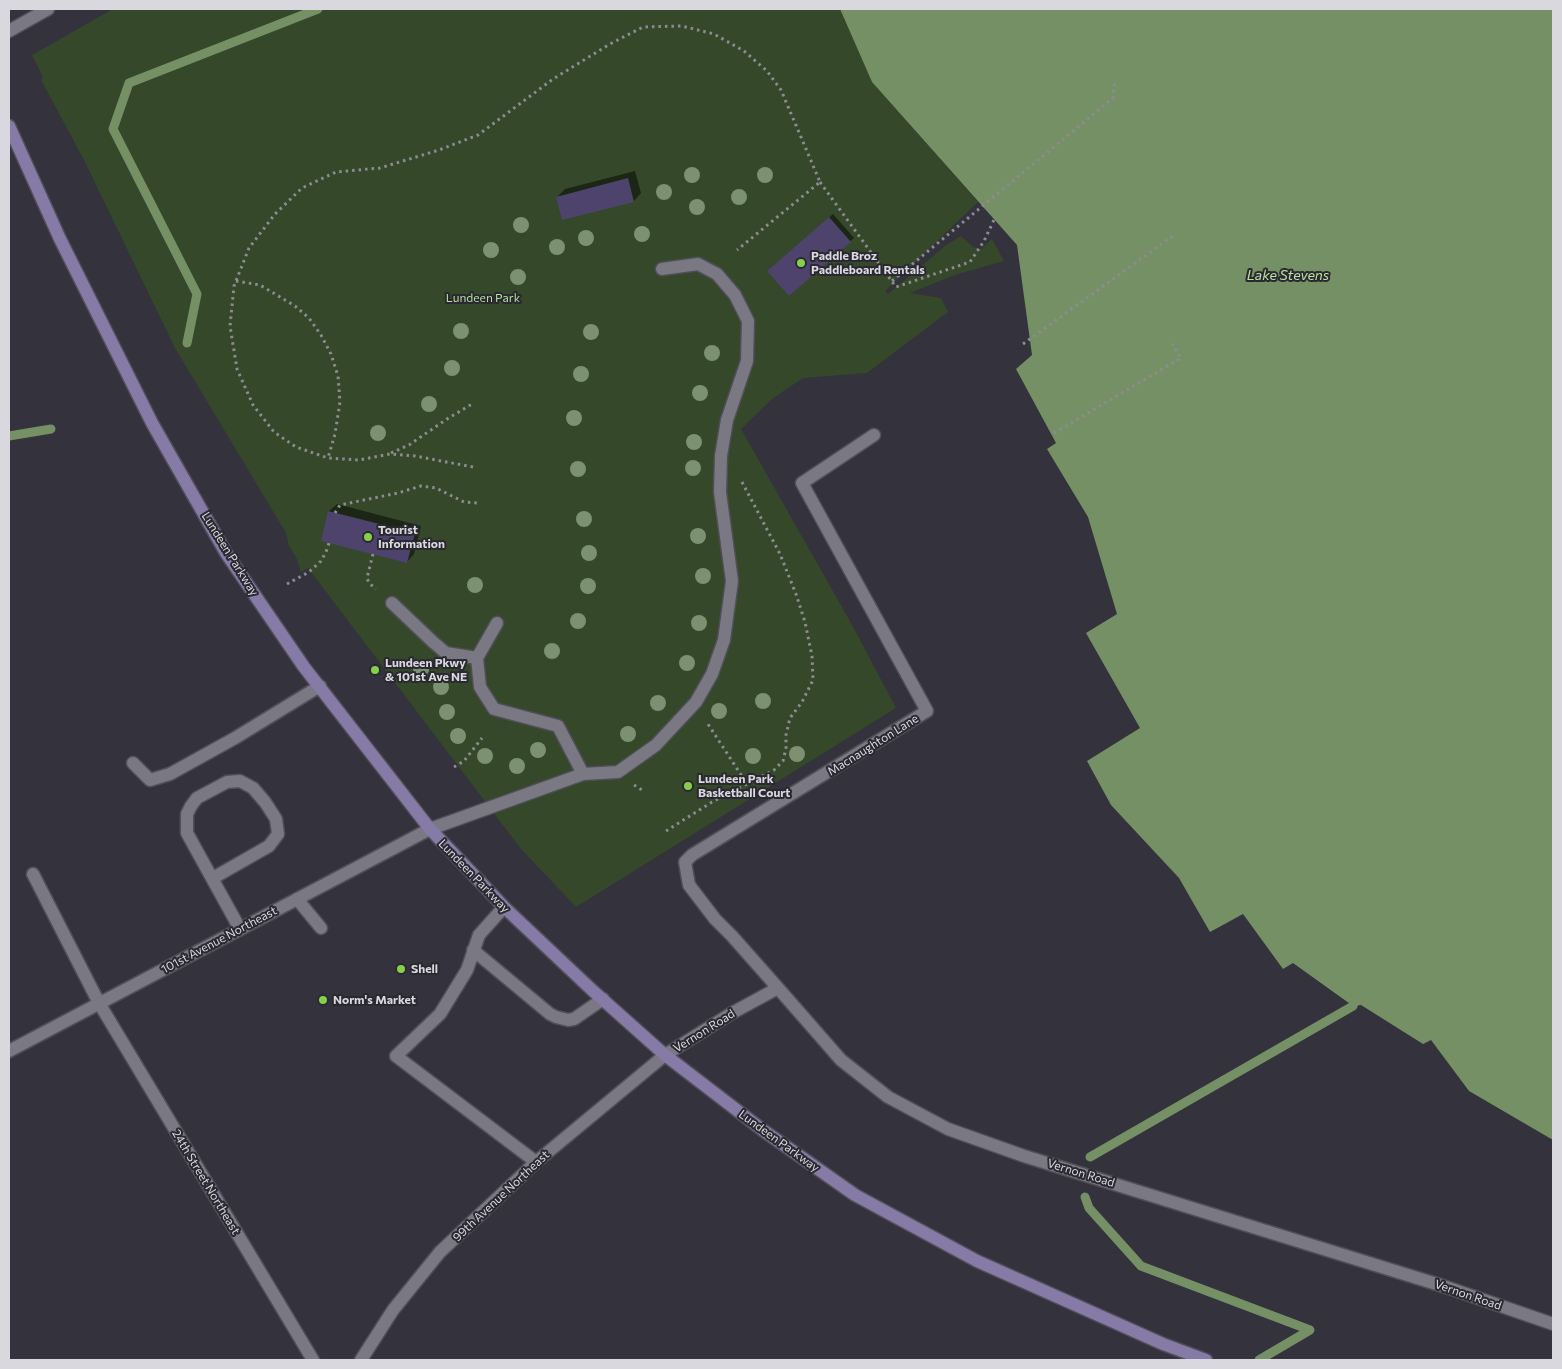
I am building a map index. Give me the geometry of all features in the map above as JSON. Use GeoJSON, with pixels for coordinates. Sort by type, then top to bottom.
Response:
{"type":"FeatureCollection","features":[{"type":"Feature","properties":{"kind":"main road","name":"Lundeen Parkway"},"geometry":{"type":"LineString","coordinates":[[9,126],[60,240],[152,423],[226,553],[304,667],[430,829],[504,907],[603,1000],[666,1055],[764,1131],[855,1194],[977,1261],[1163,1344],[1206,1360]]}},
{"type":"Feature","properties":{"kind":"street"},"geometry":{"type":"LineString","coordinates":[[9,31],[48,9]]}},
{"type":"Feature","properties":{"kind":"street","name":"101st Avenue Northeast"},"geometry":{"type":"LineString","coordinates":[[9,1051],[430,829],[583,774],[618,772],[656,745],[696,702],[712,674],[724,640],[732,581],[720,492],[721,456],[728,420],[748,360],[748,321],[735,295],[717,274],[698,264],[662,269]]}},
{"type":"Feature","properties":{"kind":"street","name":"Macnaughton Lane"},"geometry":{"type":"LineString","coordinates":[[778,988],[715,919],[689,885],[685,862],[692,855],[928,711],[802,483],[874,435]]}},
{"type":"Feature","properties":{"kind":"street"},"geometry":{"type":"LineString","coordinates":[[392,603],[446,653],[477,658]]}},
{"type":"Feature","properties":{"kind":"street"},"geometry":{"type":"LineString","coordinates":[[497,623],[477,658],[480,688],[494,708],[558,726],[583,774]]}},
{"type":"Feature","properties":{"kind":"street"},"geometry":{"type":"LineString","coordinates":[[133,762],[150,780],[170,774],[235,738],[320,686]]}},
{"type":"Feature","properties":{"kind":"street"},"geometry":{"type":"LineString","coordinates":[[213,878],[269,846],[278,834],[276,819],[265,802],[253,788],[240,781],[227,782],[196,798],[187,814],[187,833],[240,929]]}},
{"type":"Feature","properties":{"kind":"street","name":"24th Street Northeast"},"geometry":{"type":"LineString","coordinates":[[33,874],[99,1003],[313,1360]]}},
{"type":"Feature","properties":{"kind":"street"},"geometry":{"type":"LineString","coordinates":[[297,899],[321,928]]}},
{"type":"Feature","properties":{"kind":"street"},"geometry":{"type":"LineString","coordinates":[[504,907],[479,936],[467,970],[440,1014],[396,1056],[536,1162]]}},
{"type":"Feature","properties":{"kind":"street"},"geometry":{"type":"LineString","coordinates":[[473,950],[556,1017],[568,1020],[574,1018],[603,1000]]}},
{"type":"Feature","properties":{"kind":"street","name":"Vernon Road"},"geometry":{"type":"LineString","coordinates":[[666,1055],[732,1013],[778,988],[841,1060],[888,1097],[948,1129],[1024,1156],[1443,1286],[1553,1324]]}},
{"type":"Feature","properties":{"kind":"street","name":"99th Avenue Northeast"},"geometry":{"type":"LineString","coordinates":[[361,1360],[393,1310],[440,1252],[536,1162],[666,1055]]}},
{"type":"Feature","properties":{"kind":"path"},"geometry":{"type":"LineString","coordinates":[[472,404],[447,418],[409,445],[390,454],[359,460],[328,458],[296,447],[274,432],[253,405],[237,369],[230,326],[234,286],[249,248],[275,214],[302,188],[336,172],[380,168],[440,150],[478,135],[553,79],[610,44],[643,27],[682,26],[714,34],[744,51],[767,71],[781,90],[820,182],[896,287],[970,262],[984,241],[994,220]]}},
{"type":"Feature","properties":{"kind":"path"},"geometry":{"type":"LineString","coordinates":[[892,281],[1113,98],[1115,80]]}},
{"type":"Feature","properties":{"kind":"path"},"geometry":{"type":"LineString","coordinates":[[737,250],[820,182]]}},
{"type":"Feature","properties":{"kind":"path"},"geometry":{"type":"LineString","coordinates":[[1023,344],[1174,235]]}},
{"type":"Feature","properties":{"kind":"path"},"geometry":{"type":"LineString","coordinates":[[236,281],[260,286],[295,306],[309,318],[332,354],[338,376],[340,402],[335,434],[328,458]]}},
{"type":"Feature","properties":{"kind":"path"},"geometry":{"type":"LineString","coordinates":[[1054,432],[1181,358],[1172,344]]}},
{"type":"Feature","properties":{"kind":"path"},"geometry":{"type":"LineString","coordinates":[[390,454],[415,456],[473,467]]}},
{"type":"Feature","properties":{"kind":"path"},"geometry":{"type":"LineString","coordinates":[[666,831],[712,802],[774,770],[783,761],[790,718],[802,702],[813,680],[812,656],[805,622],[796,594],[780,554],[739,477]]}},
{"type":"Feature","properties":{"kind":"path"},"geometry":{"type":"LineString","coordinates":[[335,512],[340,505],[398,493],[421,486],[436,488],[464,502],[478,503]]}},
{"type":"Feature","properties":{"kind":"path"},"geometry":{"type":"LineString","coordinates":[[287,584],[309,572],[321,561],[329,543]]}},
{"type":"Feature","properties":{"kind":"path"},"geometry":{"type":"LineString","coordinates":[[373,554],[367,578],[369,584],[392,603]]}},
{"type":"Feature","properties":{"kind":"path"},"geometry":{"type":"LineString","coordinates":[[704,718],[747,784]]}},
{"type":"Feature","properties":{"kind":"path"},"geometry":{"type":"LineString","coordinates":[[454,768],[464,760],[482,738]]}},
{"type":"Feature","properties":{"kind":"green space","name":"Lundeen Park"},"geometry":{"type":"Polygon","coordinates":[[[113,9],[840,9],[872,82],[978,202],[885,291],[888,294],[945,246],[961,236],[973,247],[981,249],[992,239],[1004,261],[955,275],[910,293],[941,298],[948,312],[867,373],[803,378],[772,399],[741,429],[851,623],[896,708],[576,907],[521,849],[308,568],[301,572],[296,557],[289,546],[286,533],[175,348],[84,160],[41,80],[43,77],[32,55],[113,9]]]}},
{"type":"Feature","properties":{"kind":"water","name":"Lake Stevens"},"geometry":{"type":"Polygon","coordinates":[[[840,9],[1553,9],[1553,1140],[1469,1091],[1431,1040],[1423,1044],[1361,1005],[1353,1006],[1293,963],[1283,969],[1243,914],[1210,932],[1179,878],[1111,805],[1087,761],[1140,728],[1086,633],[1117,614],[1088,517],[1047,449],[1056,443],[1016,369],[1032,355],[1017,245],[872,82],[840,9]]]}},
{"type":"Feature","properties":{"kind":"building"},"geometry":{"type":"Polygon","coordinates":[[[628,178],[634,202],[562,220],[556,197],[628,178]]]}},
{"type":"Feature","properties":{"kind":"building","name":"Paddle Broz Paddleboard Rentals"},"geometry":{"type":"Polygon","coordinates":[[[829,217],[851,242],[789,296],[767,271],[829,217]]]}},
{"type":"Feature","properties":{"kind":"building","name":"Tourist Information"},"geometry":{"type":"Polygon","coordinates":[[[328,511],[415,533],[407,563],[321,541],[328,511]]]}},
{"type":"Feature","properties":{"kind":"waterway"},"geometry":{"type":"LineString","coordinates":[[187,343],[197,294],[113,129],[129,83],[318,9]]}},
{"type":"Feature","properties":{"kind":"waterway"},"geometry":{"type":"LineString","coordinates":[[9,436],[51,429]]}},
{"type":"Feature","properties":{"kind":"waterway"},"geometry":{"type":"LineString","coordinates":[[1090,1157],[1353,1006],[1356,995]]}},
{"type":"Feature","properties":{"kind":"waterway"},"geometry":{"type":"LineString","coordinates":[[1085,1197],[1089,1208],[1141,1266],[1310,1330],[1259,1360]]}},
{"type":"Feature","properties":{"kind":"place","name":"Paddle Broz Paddleboard Rentals"},"geometry":{"type":"Point","coordinates":[801,263]}},
{"type":"Feature","properties":{"kind":"place","name":"Tourist Information"},"geometry":{"type":"Point","coordinates":[368,537]}},
{"type":"Feature","properties":{"kind":"place","name":"Lundeen Pkwy & 101st Ave NE"},"geometry":{"type":"Point","coordinates":[375,670]}},
{"type":"Feature","properties":{"kind":"place","name":"Lundeen Park Basketball Court"},"geometry":{"type":"Point","coordinates":[688,786]}},
{"type":"Feature","properties":{"kind":"place","name":"Shell"},"geometry":{"type":"Point","coordinates":[401,969]}},
{"type":"Feature","properties":{"kind":"place","name":"Norm's Market"},"geometry":{"type":"Point","coordinates":[323,1000]}}]}
